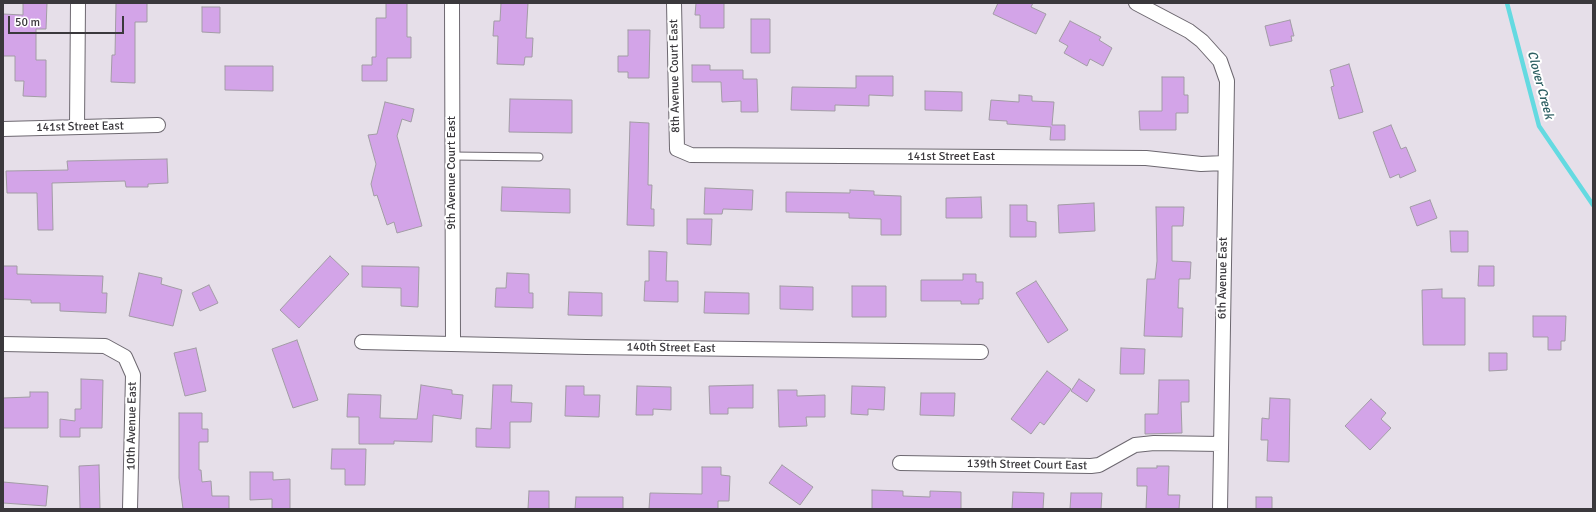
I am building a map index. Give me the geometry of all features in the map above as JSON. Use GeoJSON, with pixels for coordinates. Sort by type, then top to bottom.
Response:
{"type":"FeatureCollection","features":[{"type":"Feature","properties":{"kind":"street"},"geometry":{"type":"LineString","coordinates":[[77,127],[78,3]]}},
{"type":"Feature","properties":{"kind":"street","name":"9th Avenue Court East"},"geometry":{"type":"LineString","coordinates":[[452,3],[453,343]]}},
{"type":"Feature","properties":{"kind":"street","name":"8th Avenue Court East"},"geometry":{"type":"LineString","coordinates":[[674,3],[677,149]]}},
{"type":"Feature","properties":{"kind":"street","name":"6th Avenue East"},"geometry":{"type":"LineString","coordinates":[[1136,3],[1189,31],[1212,51],[1220,61],[1227,81],[1220,509]]}},
{"type":"Feature","properties":{"kind":"street","name":"141st Street East"},"geometry":{"type":"LineString","coordinates":[[3,129],[158,125]]}},
{"type":"Feature","properties":{"kind":"street","name":"141st Street East"},"geometry":{"type":"LineString","coordinates":[[677,149],[696,156],[1146,158],[1201,164],[1225,163]]}},
{"type":"Feature","properties":{"kind":"street","name":"140th Street East"},"geometry":{"type":"LineString","coordinates":[[362,342],[981,352]]}},
{"type":"Feature","properties":{"kind":"street","name":"10th Avenue East"},"geometry":{"type":"LineString","coordinates":[[3,344],[88,344],[105,346],[116,350],[125,357],[133,375],[130,509]]}},
{"type":"Feature","properties":{"kind":"street","name":"139th Street Court East"},"geometry":{"type":"LineString","coordinates":[[900,463],[1090,466],[1099,465],[1134,445],[1154,443],[1221,444]]}},
{"type":"Feature","properties":{"kind":"lane"},"geometry":{"type":"LineString","coordinates":[[452,156],[539,157]]}},
{"type":"Feature","properties":{"kind":"building"},"geometry":{"type":"Polygon","coordinates":[[[23,3],[47,3],[46,29],[36,29],[36,60],[46,60],[46,97],[23,96],[24,81],[15,81],[15,56],[3,56],[3,14],[23,15],[23,3]]]}},
{"type":"Feature","properties":{"kind":"building"},"geometry":{"type":"Polygon","coordinates":[[[116,3],[147,3],[147,22],[135,22],[135,83],[111,82],[112,55],[115,55],[116,3]]]}},
{"type":"Feature","properties":{"kind":"building"},"geometry":{"type":"Polygon","coordinates":[[[386,3],[407,3],[407,37],[411,37],[411,58],[387,58],[387,81],[362,81],[362,65],[372,65],[372,57],[376,57],[376,18],[386,18],[386,3]]]}},
{"type":"Feature","properties":{"kind":"building"},"geometry":{"type":"Polygon","coordinates":[[[501,3],[528,3],[526,38],[533,38],[532,57],[525,57],[524,65],[497,64],[498,36],[493,36],[494,21],[500,21],[501,3]]]}},
{"type":"Feature","properties":{"kind":"building"},"geometry":{"type":"Polygon","coordinates":[[[696,3],[724,3],[724,28],[700,28],[700,15],[695,15],[696,3]]]}},
{"type":"Feature","properties":{"kind":"building"},"geometry":{"type":"Polygon","coordinates":[[[998,3],[1033,3],[1031,7],[1046,14],[1036,34],[993,14],[998,3]]]}},
{"type":"Feature","properties":{"kind":"building"},"geometry":{"type":"Polygon","coordinates":[[[202,7],[220,7],[220,33],[202,32],[202,7]]]}},
{"type":"Feature","properties":{"kind":"building"},"geometry":{"type":"Polygon","coordinates":[[[751,19],[770,19],[770,53],[751,53],[751,19]]]}},
{"type":"Feature","properties":{"kind":"building"},"geometry":{"type":"Polygon","coordinates":[[[1290,20],[1294,36],[1291,36],[1292,41],[1270,46],[1265,26],[1290,20]]]}},
{"type":"Feature","properties":{"kind":"building"},"geometry":{"type":"Polygon","coordinates":[[[1070,21],[1101,37],[1099,40],[1112,48],[1103,66],[1090,59],[1087,66],[1064,53],[1068,46],[1059,41],[1070,21]]]}},
{"type":"Feature","properties":{"kind":"building"},"geometry":{"type":"Polygon","coordinates":[[[628,30],[650,30],[649,78],[628,78],[628,72],[618,72],[618,56],[628,56],[628,30]]]}},
{"type":"Feature","properties":{"kind":"building"},"geometry":{"type":"Polygon","coordinates":[[[1349,64],[1363,112],[1339,119],[1331,87],[1334,86],[1330,70],[1349,64]]]}},
{"type":"Feature","properties":{"kind":"building"},"geometry":{"type":"Polygon","coordinates":[[[692,65],[710,65],[710,70],[743,70],[743,79],[757,79],[758,112],[741,112],[741,101],[722,102],[721,82],[692,82],[692,65]]]}},
{"type":"Feature","properties":{"kind":"building"},"geometry":{"type":"Polygon","coordinates":[[[225,66],[273,66],[273,91],[225,90],[225,66]]]}},
{"type":"Feature","properties":{"kind":"building"},"geometry":{"type":"Polygon","coordinates":[[[856,76],[893,76],[893,96],[869,95],[869,106],[835,105],[835,111],[791,110],[792,87],[856,88],[856,76]]]}},
{"type":"Feature","properties":{"kind":"building"},"geometry":{"type":"Polygon","coordinates":[[[1162,77],[1184,77],[1184,95],[1188,95],[1188,113],[1176,113],[1176,130],[1140,130],[1139,111],[1162,111],[1162,77]]]}},
{"type":"Feature","properties":{"kind":"building"},"geometry":{"type":"Polygon","coordinates":[[[925,91],[962,92],[962,111],[925,110],[925,91]]]}},
{"type":"Feature","properties":{"kind":"building"},"geometry":{"type":"Polygon","coordinates":[[[1019,95],[1032,96],[1032,101],[1054,102],[1052,125],[1065,125],[1065,140],[1050,140],[1051,127],[1007,124],[1007,121],[989,120],[991,100],[1019,102],[1019,95]]]}},
{"type":"Feature","properties":{"kind":"building"},"geometry":{"type":"Polygon","coordinates":[[[510,99],[572,100],[572,133],[509,132],[510,99]]]}},
{"type":"Feature","properties":{"kind":"building"},"geometry":{"type":"Polygon","coordinates":[[[385,102],[414,109],[411,122],[402,119],[397,136],[422,226],[397,233],[394,222],[387,225],[377,195],[374,196],[371,184],[376,164],[368,135],[377,134],[385,102]]]}},
{"type":"Feature","properties":{"kind":"building"},"geometry":{"type":"Polygon","coordinates":[[[630,122],[649,123],[648,185],[652,185],[651,209],[654,209],[654,226],[627,225],[630,122]]]}},
{"type":"Feature","properties":{"kind":"building"},"geometry":{"type":"Polygon","coordinates":[[[1391,125],[1401,149],[1406,147],[1416,171],[1400,178],[1399,174],[1390,178],[1373,132],[1391,125]]]}},
{"type":"Feature","properties":{"kind":"building"},"geometry":{"type":"Polygon","coordinates":[[[167,159],[168,183],[148,184],[148,187],[126,187],[125,181],[52,183],[53,230],[38,230],[37,193],[7,193],[6,171],[68,170],[67,161],[167,159]]]}},
{"type":"Feature","properties":{"kind":"building"},"geometry":{"type":"Polygon","coordinates":[[[502,187],[570,189],[570,213],[501,211],[502,187]]]}},
{"type":"Feature","properties":{"kind":"building"},"geometry":{"type":"Polygon","coordinates":[[[705,188],[753,190],[752,210],[723,209],[722,214],[704,214],[705,188]]]}},
{"type":"Feature","properties":{"kind":"building"},"geometry":{"type":"Polygon","coordinates":[[[850,190],[874,191],[874,195],[901,196],[901,235],[881,235],[881,219],[849,218],[849,213],[786,212],[786,192],[850,193],[850,190]]]}},
{"type":"Feature","properties":{"kind":"building"},"geometry":{"type":"Polygon","coordinates":[[[981,197],[982,218],[946,218],[946,198],[981,197]]]}},
{"type":"Feature","properties":{"kind":"building"},"geometry":{"type":"Polygon","coordinates":[[[1430,200],[1437,218],[1417,226],[1410,207],[1430,200]]]}},
{"type":"Feature","properties":{"kind":"building"},"geometry":{"type":"Polygon","coordinates":[[[1094,203],[1095,231],[1059,233],[1058,205],[1094,203]]]}},
{"type":"Feature","properties":{"kind":"building"},"geometry":{"type":"Polygon","coordinates":[[[1010,205],[1027,205],[1027,221],[1036,222],[1036,237],[1010,237],[1010,205]]]}},
{"type":"Feature","properties":{"kind":"building"},"geometry":{"type":"Polygon","coordinates":[[[1156,207],[1184,207],[1183,226],[1172,226],[1172,261],[1191,262],[1190,279],[1179,279],[1178,308],[1183,308],[1182,337],[1144,336],[1147,279],[1155,279],[1157,261],[1156,207]]]}},
{"type":"Feature","properties":{"kind":"building"},"geometry":{"type":"Polygon","coordinates":[[[687,219],[712,219],[711,245],[687,244],[687,219]]]}},
{"type":"Feature","properties":{"kind":"building"},"geometry":{"type":"Polygon","coordinates":[[[1450,231],[1468,231],[1468,252],[1451,252],[1450,231]]]}},
{"type":"Feature","properties":{"kind":"building"},"geometry":{"type":"Polygon","coordinates":[[[649,251],[667,252],[666,281],[678,281],[678,302],[644,301],[645,281],[649,281],[649,251]]]}},
{"type":"Feature","properties":{"kind":"building"},"geometry":{"type":"Polygon","coordinates":[[[330,256],[349,274],[299,328],[280,310],[330,256]]]}},
{"type":"Feature","properties":{"kind":"building"},"geometry":{"type":"Polygon","coordinates":[[[3,266],[17,266],[17,274],[103,276],[102,293],[107,293],[106,313],[60,311],[60,303],[31,303],[31,300],[3,299],[3,266]]]}},
{"type":"Feature","properties":{"kind":"building"},"geometry":{"type":"Polygon","coordinates":[[[362,266],[419,267],[418,307],[401,306],[401,288],[362,287],[362,266]]]}},
{"type":"Feature","properties":{"kind":"building"},"geometry":{"type":"Polygon","coordinates":[[[1479,266],[1494,266],[1494,286],[1478,286],[1479,266]]]}},
{"type":"Feature","properties":{"kind":"building"},"geometry":{"type":"Polygon","coordinates":[[[139,273],[162,278],[161,284],[182,290],[173,326],[129,316],[139,273]]]}},
{"type":"Feature","properties":{"kind":"building"},"geometry":{"type":"Polygon","coordinates":[[[507,273],[529,274],[529,293],[533,293],[533,308],[495,307],[496,288],[506,288],[507,273]]]}},
{"type":"Feature","properties":{"kind":"building"},"geometry":{"type":"Polygon","coordinates":[[[963,274],[976,274],[976,282],[983,282],[983,299],[979,299],[979,304],[961,304],[961,301],[921,301],[921,280],[963,280],[963,274]]]}},
{"type":"Feature","properties":{"kind":"building"},"geometry":{"type":"Polygon","coordinates":[[[1036,281],[1068,330],[1048,343],[1016,293],[1036,281]]]}},
{"type":"Feature","properties":{"kind":"building"},"geometry":{"type":"Polygon","coordinates":[[[209,285],[218,303],[200,311],[192,293],[209,285]]]}},
{"type":"Feature","properties":{"kind":"building"},"geometry":{"type":"Polygon","coordinates":[[[780,286],[813,287],[813,310],[780,309],[780,286]]]}},
{"type":"Feature","properties":{"kind":"building"},"geometry":{"type":"Polygon","coordinates":[[[852,286],[886,286],[886,317],[852,317],[852,286]]]}},
{"type":"Feature","properties":{"kind":"building"},"geometry":{"type":"Polygon","coordinates":[[[1442,289],[1442,298],[1465,298],[1465,345],[1423,345],[1422,290],[1442,289]]]}},
{"type":"Feature","properties":{"kind":"building"},"geometry":{"type":"Polygon","coordinates":[[[569,292],[602,293],[602,316],[568,315],[569,292]]]}},
{"type":"Feature","properties":{"kind":"building"},"geometry":{"type":"Polygon","coordinates":[[[705,292],[749,293],[749,314],[704,313],[705,292]]]}},
{"type":"Feature","properties":{"kind":"building"},"geometry":{"type":"Polygon","coordinates":[[[1533,316],[1566,316],[1565,341],[1561,341],[1561,350],[1548,350],[1548,337],[1533,337],[1533,316]]]}},
{"type":"Feature","properties":{"kind":"building"},"geometry":{"type":"Polygon","coordinates":[[[297,340],[318,400],[293,408],[272,349],[297,340]]]}},
{"type":"Feature","properties":{"kind":"building"},"geometry":{"type":"Polygon","coordinates":[[[196,348],[206,391],[185,396],[174,353],[196,348]]]}},
{"type":"Feature","properties":{"kind":"building"},"geometry":{"type":"Polygon","coordinates":[[[1121,348],[1145,349],[1144,374],[1120,374],[1121,348]]]}},
{"type":"Feature","properties":{"kind":"building"},"geometry":{"type":"Polygon","coordinates":[[[1489,353],[1507,353],[1507,370],[1489,371],[1489,353]]]}},
{"type":"Feature","properties":{"kind":"building"},"geometry":{"type":"Polygon","coordinates":[[[1047,371],[1071,389],[1044,425],[1040,422],[1031,434],[1011,419],[1047,371]]]}},
{"type":"Feature","properties":{"kind":"building"},"geometry":{"type":"Polygon","coordinates":[[[81,379],[103,380],[102,428],[80,428],[80,437],[60,437],[60,419],[75,421],[75,409],[81,409],[81,379]]]}},
{"type":"Feature","properties":{"kind":"building"},"geometry":{"type":"Polygon","coordinates":[[[1079,379],[1095,390],[1087,402],[1071,391],[1079,379]]]}},
{"type":"Feature","properties":{"kind":"building"},"geometry":{"type":"Polygon","coordinates":[[[1159,380],[1189,380],[1189,402],[1181,402],[1182,433],[1145,434],[1145,414],[1158,414],[1159,380]]]}},
{"type":"Feature","properties":{"kind":"building"},"geometry":{"type":"Polygon","coordinates":[[[421,385],[452,390],[452,394],[463,395],[461,419],[433,415],[432,442],[394,441],[394,444],[359,444],[359,417],[347,417],[348,394],[381,395],[380,418],[417,419],[421,385]]]}},
{"type":"Feature","properties":{"kind":"building"},"geometry":{"type":"Polygon","coordinates":[[[493,385],[512,385],[511,402],[532,403],[531,422],[510,422],[510,448],[476,447],[476,428],[491,429],[493,385]]]}},
{"type":"Feature","properties":{"kind":"building"},"geometry":{"type":"Polygon","coordinates":[[[753,385],[753,408],[728,408],[728,414],[710,414],[709,386],[753,385]]]}},
{"type":"Feature","properties":{"kind":"building"},"geometry":{"type":"Polygon","coordinates":[[[566,386],[584,386],[584,395],[600,395],[599,417],[565,416],[566,386]]]}},
{"type":"Feature","properties":{"kind":"building"},"geometry":{"type":"Polygon","coordinates":[[[637,386],[671,387],[671,410],[653,409],[653,415],[636,415],[637,386]]]}},
{"type":"Feature","properties":{"kind":"building"},"geometry":{"type":"Polygon","coordinates":[[[852,386],[885,387],[884,410],[868,409],[868,415],[851,414],[852,386]]]}},
{"type":"Feature","properties":{"kind":"building"},"geometry":{"type":"Polygon","coordinates":[[[778,390],[797,390],[797,396],[825,395],[825,417],[806,417],[807,426],[779,427],[778,390]]]}},
{"type":"Feature","properties":{"kind":"building"},"geometry":{"type":"Polygon","coordinates":[[[30,392],[48,392],[48,428],[3,428],[3,398],[30,397],[30,392]]]}},
{"type":"Feature","properties":{"kind":"building"},"geometry":{"type":"Polygon","coordinates":[[[921,393],[955,393],[954,416],[920,415],[921,393]]]}},
{"type":"Feature","properties":{"kind":"building"},"geometry":{"type":"Polygon","coordinates":[[[1270,398],[1290,399],[1289,462],[1267,461],[1268,440],[1261,440],[1262,418],[1269,419],[1270,398]]]}},
{"type":"Feature","properties":{"kind":"building"},"geometry":{"type":"Polygon","coordinates":[[[1371,399],[1386,413],[1381,419],[1391,428],[1370,450],[1345,426],[1371,399]]]}},
{"type":"Feature","properties":{"kind":"building"},"geometry":{"type":"Polygon","coordinates":[[[179,413],[202,413],[202,429],[208,429],[208,442],[199,442],[199,470],[201,470],[202,482],[211,481],[212,496],[229,496],[229,509],[183,509],[179,478],[179,413]]]}},
{"type":"Feature","properties":{"kind":"building"},"geometry":{"type":"Polygon","coordinates":[[[332,449],[366,449],[365,485],[345,485],[345,469],[331,469],[332,449]]]}},
{"type":"Feature","properties":{"kind":"building"},"geometry":{"type":"Polygon","coordinates":[[[99,465],[100,509],[80,509],[79,466],[99,465]]]}},
{"type":"Feature","properties":{"kind":"building"},"geometry":{"type":"Polygon","coordinates":[[[782,465],[813,487],[800,505],[769,483],[782,465]]]}},
{"type":"Feature","properties":{"kind":"building"},"geometry":{"type":"Polygon","coordinates":[[[1157,466],[1169,466],[1168,495],[1180,495],[1179,509],[1146,509],[1147,486],[1137,486],[1137,468],[1157,468],[1157,466]]]}},
{"type":"Feature","properties":{"kind":"building"},"geometry":{"type":"Polygon","coordinates":[[[702,467],[721,467],[721,475],[730,476],[729,501],[718,501],[718,509],[649,509],[650,493],[702,494],[702,467]]]}},
{"type":"Feature","properties":{"kind":"building"},"geometry":{"type":"Polygon","coordinates":[[[250,472],[273,472],[273,480],[290,479],[290,509],[272,509],[272,499],[250,500],[250,472]]]}},
{"type":"Feature","properties":{"kind":"building"},"geometry":{"type":"Polygon","coordinates":[[[3,482],[48,486],[46,506],[3,503],[3,482]]]}},
{"type":"Feature","properties":{"kind":"building"},"geometry":{"type":"Polygon","coordinates":[[[872,490],[903,491],[903,496],[930,497],[930,491],[961,492],[961,509],[872,509],[872,490]]]}},
{"type":"Feature","properties":{"kind":"building"},"geometry":{"type":"Polygon","coordinates":[[[529,491],[549,491],[549,509],[528,509],[529,491]]]}},
{"type":"Feature","properties":{"kind":"building"},"geometry":{"type":"Polygon","coordinates":[[[1013,492],[1044,493],[1043,509],[1012,509],[1013,492]]]}},
{"type":"Feature","properties":{"kind":"building"},"geometry":{"type":"Polygon","coordinates":[[[1071,493],[1102,493],[1101,509],[1070,509],[1071,493]]]}},
{"type":"Feature","properties":{"kind":"building"},"geometry":{"type":"Polygon","coordinates":[[[576,497],[623,497],[623,509],[575,509],[576,497]]]}},
{"type":"Feature","properties":{"kind":"building"},"geometry":{"type":"Polygon","coordinates":[[[1256,497],[1272,497],[1272,509],[1256,509],[1256,497]]]}},
{"type":"Feature","properties":{"kind":"waterway","name":"Clover Creek"},"geometry":{"type":"LineString","coordinates":[[1507,3],[1539,126],[1593,205]]}}]}
